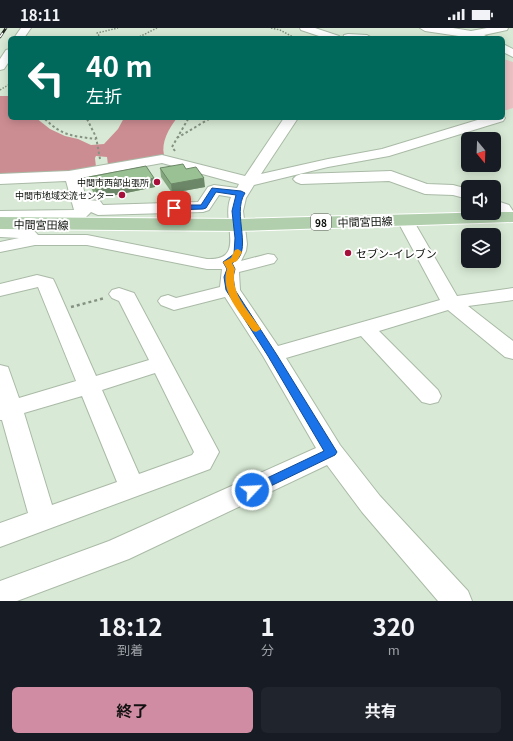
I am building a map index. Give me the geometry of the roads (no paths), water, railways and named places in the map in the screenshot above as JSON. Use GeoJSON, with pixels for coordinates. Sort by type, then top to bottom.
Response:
{"type":"FeatureCollection","features":[{"type":"Feature","properties":{"kind":"main road","name":"中間宮田線"},"geometry":{"type":"LineString","coordinates":[[0,223],[241,202],[405,220],[511,217]]}},
{"type":"Feature","properties":{"kind":"street"},"geometry":{"type":"LineString","coordinates":[[305,28],[329,36]]}},
{"type":"Feature","properties":{"kind":"street"},"geometry":{"type":"LineString","coordinates":[[431,28],[478,36]]}},
{"type":"Feature","properties":{"kind":"street"},"geometry":{"type":"LineString","coordinates":[[472,34],[503,28]]}},
{"type":"Feature","properties":{"kind":"street"},"geometry":{"type":"LineString","coordinates":[[0,67],[8,55]]}},
{"type":"Feature","properties":{"kind":"street"},"geometry":{"type":"LineString","coordinates":[[290,120],[241,202],[238,254],[229,266],[230,290],[273,355],[331,452],[371,504],[457,601]]}},
{"type":"Feature","properties":{"kind":"street"},"geometry":{"type":"LineString","coordinates":[[241,202],[328,163],[384,153],[490,120]]}},
{"type":"Feature","properties":{"kind":"street"},"geometry":{"type":"LineString","coordinates":[[0,179],[43,179],[72,176],[162,159],[171,161],[241,202]]}},
{"type":"Feature","properties":{"kind":"street"},"geometry":{"type":"LineString","coordinates":[[0,216],[77,216],[83,212],[72,176]]}},
{"type":"Feature","properties":{"kind":"street"},"geometry":{"type":"LineString","coordinates":[[81,205],[94,204],[98,210],[203,207],[214,190],[247,205],[266,184],[293,179],[391,176],[425,189],[453,190],[461,192]]}},
{"type":"Feature","properties":{"kind":"street"},"geometry":{"type":"LineString","coordinates":[[501,207],[511,217]]}},
{"type":"Feature","properties":{"kind":"street"},"geometry":{"type":"LineString","coordinates":[[405,220],[451,302],[513,352]]}},
{"type":"Feature","properties":{"kind":"street"},"geometry":{"type":"LineString","coordinates":[[0,232],[26,233],[35,240]]}},
{"type":"Feature","properties":{"kind":"street"},"geometry":{"type":"LineString","coordinates":[[0,247],[35,240],[64,239],[102,242],[217,265],[229,266],[268,259]]}},
{"type":"Feature","properties":{"kind":"street"},"geometry":{"type":"LineString","coordinates":[[0,290],[37,281],[46,284],[132,487]]}},
{"type":"Feature","properties":{"kind":"street"},"geometry":{"type":"LineString","coordinates":[[168,301],[174,304],[230,290]]}},
{"type":"Feature","properties":{"kind":"street"},"geometry":{"type":"LineString","coordinates":[[0,535],[201,462],[207,452],[127,297],[119,294]]}},
{"type":"Feature","properties":{"kind":"street"},"geometry":{"type":"LineString","coordinates":[[273,355],[451,302],[513,294]]}},
{"type":"Feature","properties":{"kind":"street"},"geometry":{"type":"LineString","coordinates":[[365,328],[430,396]]}},
{"type":"Feature","properties":{"kind":"street"},"geometry":{"type":"LineString","coordinates":[[5,410],[162,364]]}},
{"type":"Feature","properties":{"kind":"street"},"geometry":{"type":"LineString","coordinates":[[0,372],[5,410],[43,519]]}},
{"type":"Feature","properties":{"kind":"street"},"geometry":{"type":"LineString","coordinates":[[0,594],[119,550],[331,452]]}},
{"type":"Feature","properties":{"kind":"railway"},"geometry":{"type":"LineString","coordinates":[[0,37],[6,28]]}},
{"type":"Feature","properties":{"kind":"place","name":"中間市西部出張所"},"geometry":{"type":"Point","coordinates":[157,182]}},
{"type":"Feature","properties":{"kind":"place","name":"中間市地域交流センター"},"geometry":{"type":"Point","coordinates":[122,195]}},
{"type":"Feature","properties":{"kind":"place","name":"セブン-イレブン"},"geometry":{"type":"Point","coordinates":[348,253]}}]}
